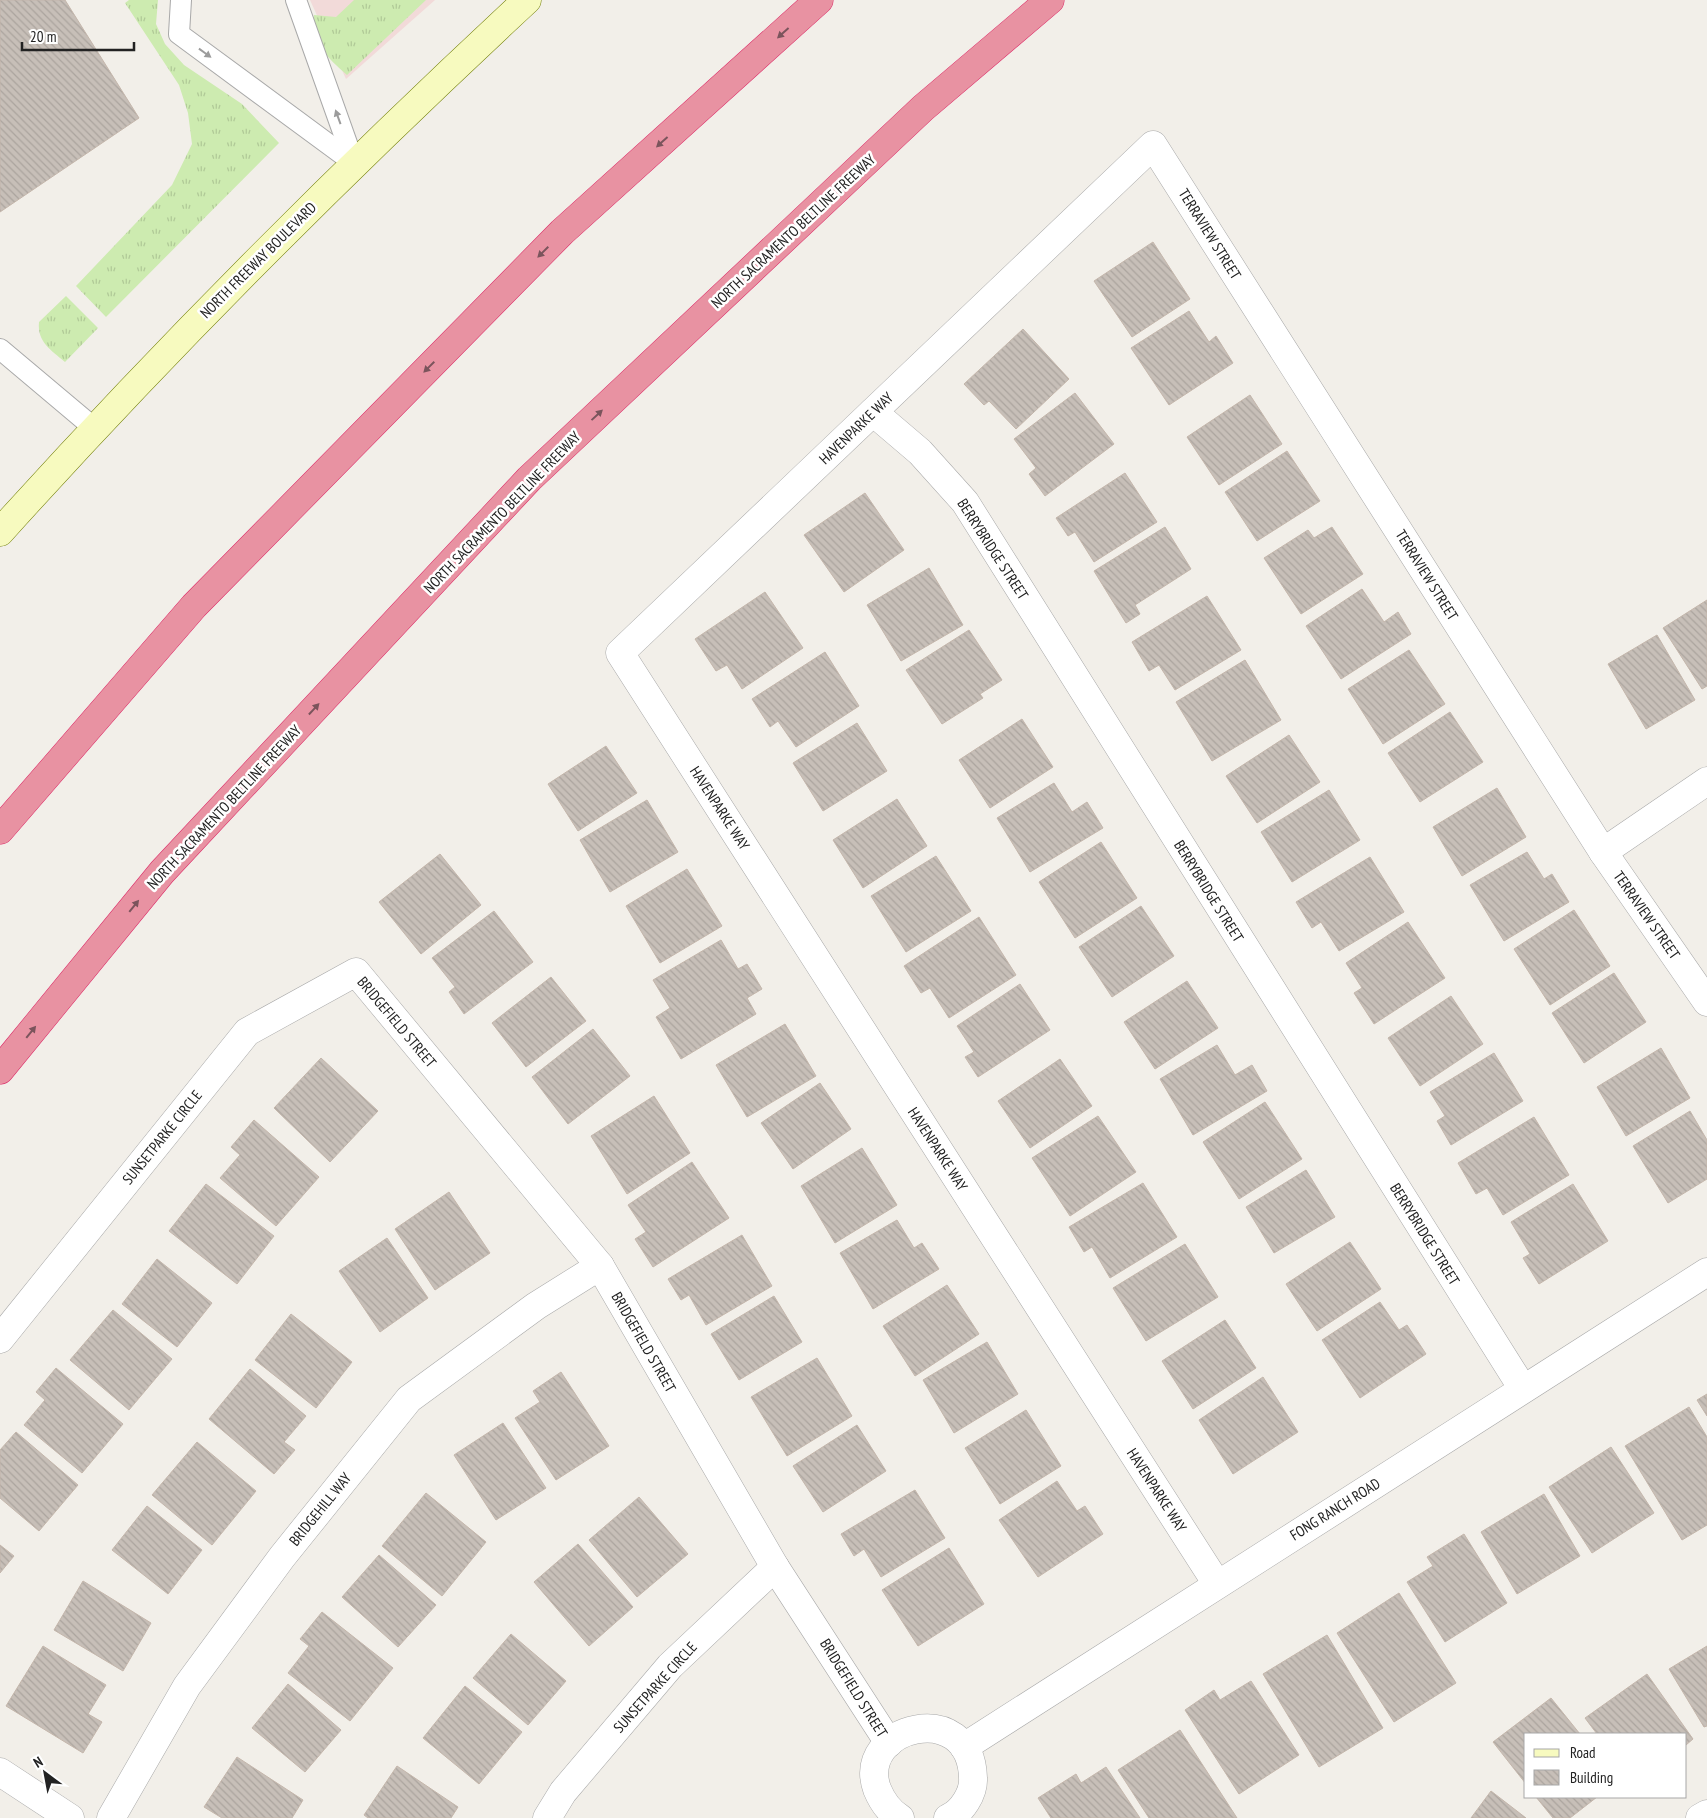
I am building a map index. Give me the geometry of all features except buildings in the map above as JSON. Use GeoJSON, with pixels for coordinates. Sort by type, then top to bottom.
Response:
{"type":"FeatureCollection","features":[{"type":"Feature","properties":{"kind":"highway"},"geometry":{"type":"LineString","coordinates":[[0,830],[194,606],[548,246],[819,0]]}},
{"type":"Feature","properties":{"kind":"highway","name":"NORTH SACRAMENTO BELTLINE FREEWAY"},"geometry":{"type":"LineString","coordinates":[[0,1070],[162,872],[529,479],[923,108],[1050,0]]}},
{"type":"Feature","properties":{"kind":"street","name":"NORTH FREEWAY BOULEVARD"},"geometry":{"type":"LineString","coordinates":[[0,532],[94,428],[354,163],[528,0]]}},
{"type":"Feature","properties":{"kind":"street","name":"HAVENPARKE WAY"},"geometry":{"type":"LineString","coordinates":[[1153,145],[620,653],[1217,1584]]}},
{"type":"Feature","properties":{"kind":"street","name":"TERRAVIEW STREET"},"geometry":{"type":"LineString","coordinates":[[1153,145],[1603,852],[1707,1002]]}},
{"type":"Feature","properties":{"kind":"street","name":"BERRYBRIDGE STREET"},"geometry":{"type":"LineString","coordinates":[[873,412],[920,452],[964,502],[1523,1389]]}},
{"type":"Feature","properties":{"kind":"street"},"geometry":{"type":"LineString","coordinates":[[1603,852],[1707,781]]}},
{"type":"Feature","properties":{"kind":"street","name":"BRIDGEFIELD STREET"},"geometry":{"type":"LineString","coordinates":[[356,972],[600,1266],[775,1567],[889,1743]]}},
{"type":"Feature","properties":{"kind":"street","name":"SUNSETPARKE CIRCLE"},"geometry":{"type":"LineString","coordinates":[[0,1339],[248,1032],[356,972]]}},
{"type":"Feature","properties":{"kind":"street","name":"BRIDGEHILL WAY"},"geometry":{"type":"LineString","coordinates":[[111,1818],[187,1686],[282,1557],[409,1399],[536,1306],[600,1266]]}},
{"type":"Feature","properties":{"kind":"street","name":"FONG RANCH ROAD"},"geometry":{"type":"LineString","coordinates":[[964,1747],[1707,1272]]}},
{"type":"Feature","properties":{"kind":"street","name":"SUNSETPARKE CIRCLE"},"geometry":{"type":"LineString","coordinates":[[547,1818],[563,1792],[670,1666],[775,1567]]}},
{"type":"Feature","properties":{"kind":"street"},"geometry":{"type":"LineString","coordinates":[[882,1812],[876,1784],[876,1770],[880,1756],[889,1743],[901,1732],[918,1727],[936,1728],[951,1735],[964,1747],[972,1762],[974,1781],[969,1798],[953,1817]]}},
{"type":"Feature","properties":{"kind":"street"},"geometry":{"type":"LineString","coordinates":[[0,1772],[70,1818]]}},
{"type":"Feature","properties":{"kind":"street"},"geometry":{"type":"LineString","coordinates":[[1700,1818],[1707,1814]]}},
{"type":"Feature","properties":{"kind":"lane"},"geometry":{"type":"LineString","coordinates":[[181,0],[179,34],[354,163]]}},
{"type":"Feature","properties":{"kind":"lane"},"geometry":{"type":"LineString","coordinates":[[296,0],[354,163]]}},
{"type":"Feature","properties":{"kind":"lane"},"geometry":{"type":"LineString","coordinates":[[0,349],[94,428]]}},
{"type":"Feature","properties":{"kind":"shaded area"},"geometry":{"type":"Polygon","coordinates":[[[310,0],[435,0],[346,79],[310,0]]]}},
{"type":"Feature","properties":{"kind":"green space"},"geometry":{"type":"Polygon","coordinates":[[[129,0],[158,0],[156,24],[165,44],[184,65],[242,104],[279,143],[106,317],[76,286],[172,185],[192,144],[188,113],[179,85],[125,3],[129,0]]]}},
{"type":"Feature","properties":{"kind":"green space"},"geometry":{"type":"Polygon","coordinates":[[[354,0],[426,0],[347,75],[327,56],[318,42],[315,34],[314,15],[336,17],[354,0]]]}},
{"type":"Feature","properties":{"kind":"green space"},"geometry":{"type":"Polygon","coordinates":[[[66,296],[98,328],[65,362],[46,345],[40,335],[39,322],[66,296]]]}}]}
